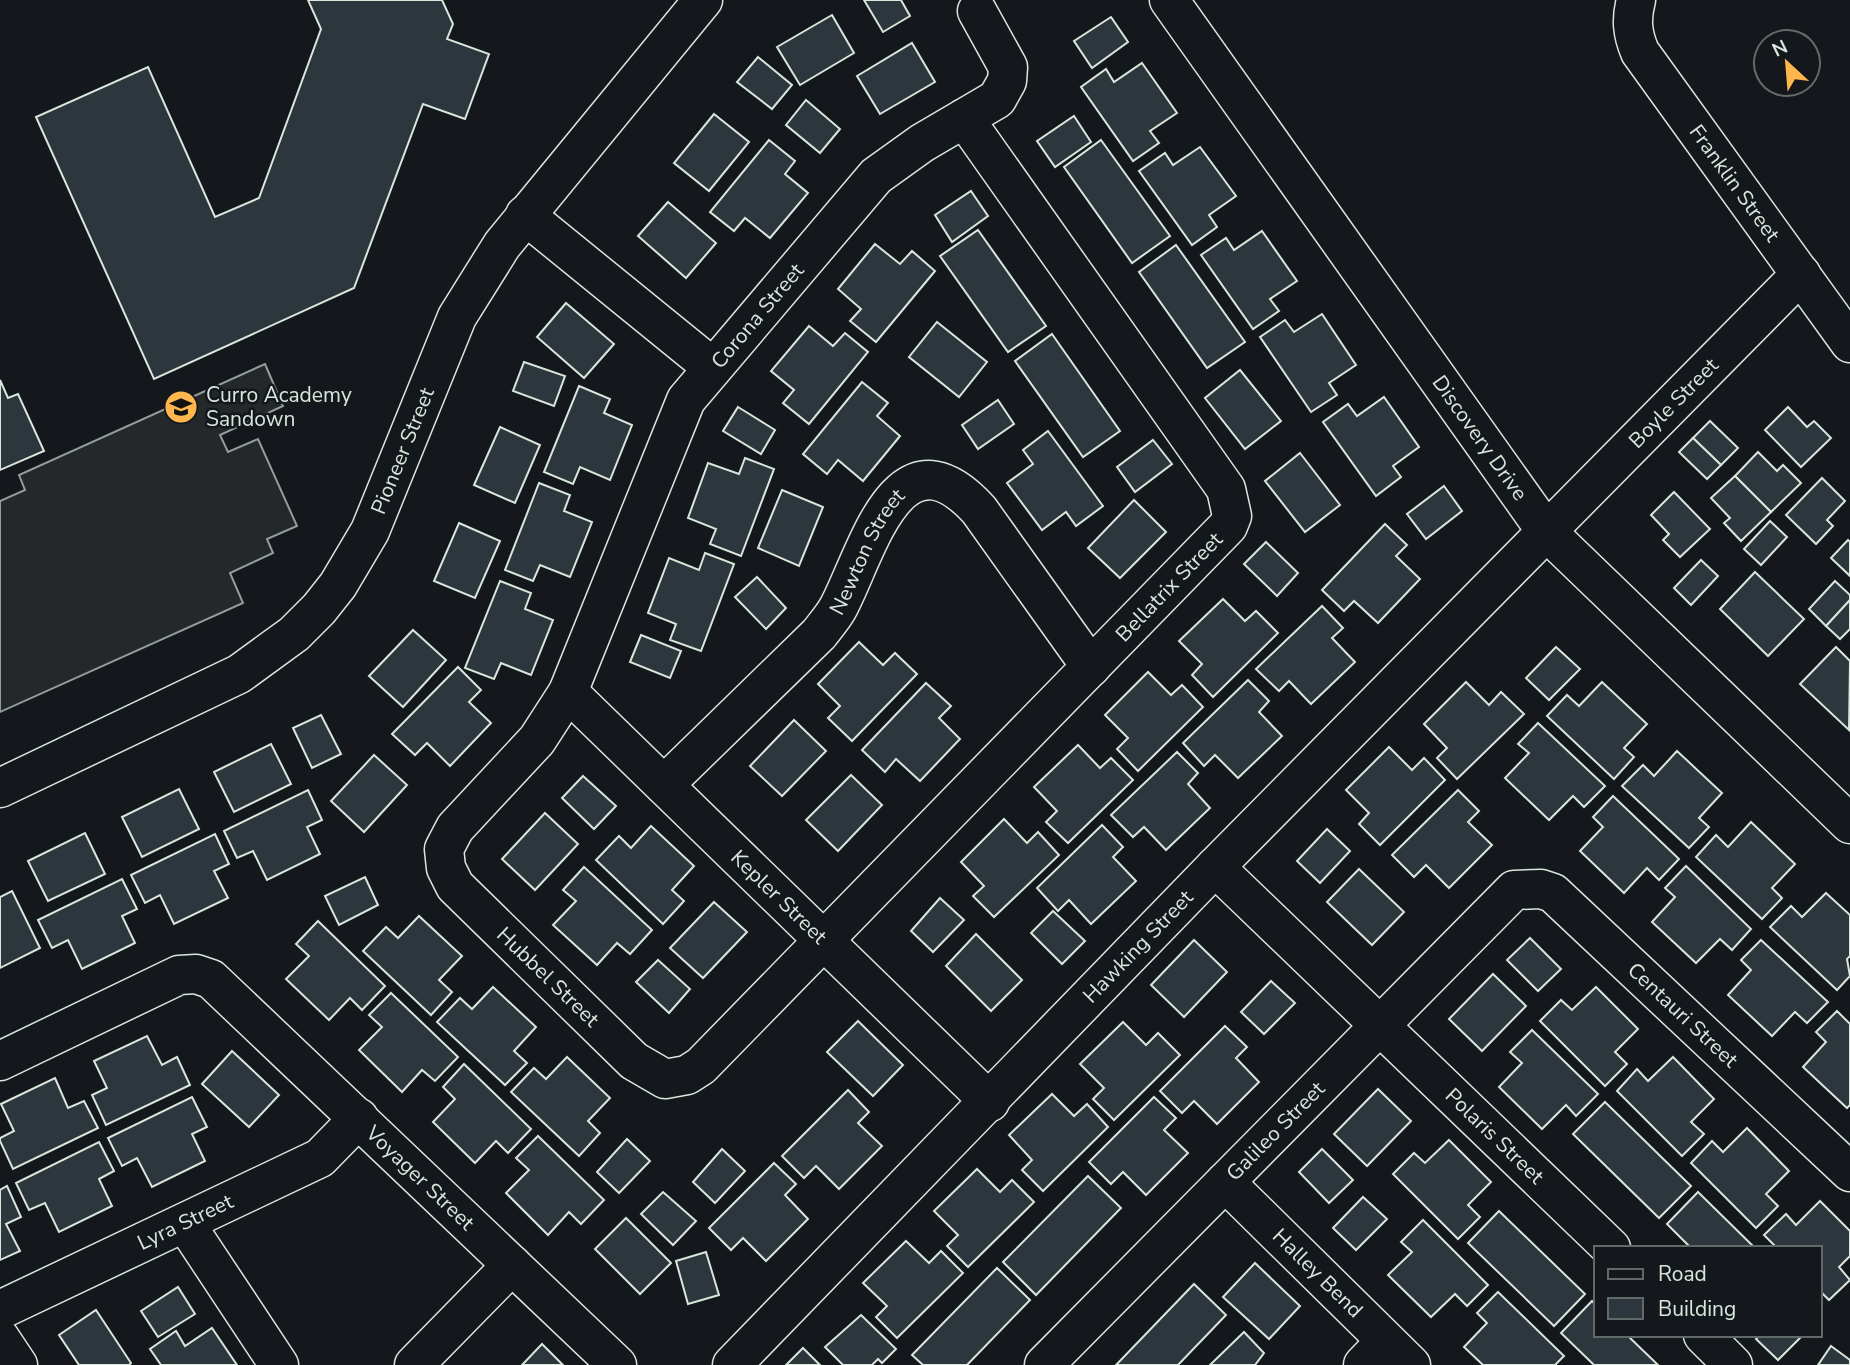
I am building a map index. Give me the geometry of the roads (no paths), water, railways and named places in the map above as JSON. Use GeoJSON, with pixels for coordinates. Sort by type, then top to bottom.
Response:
{"type":"FeatureCollection","features":[{"type":"Feature","properties":{"kind":"street","name":"Pioneer Street"},"geometry":{"type":"LineString","coordinates":[[0,788],[239,674],[294,634],[319,609],[338,585],[370,531],[457,317],[502,245],[703,0]]}},
{"type":"Feature","properties":{"kind":"street","name":"Discovery Drive"},"geometry":{"type":"LineString","coordinates":[[1169,0],[1546,531],[1850,824]]}},
{"type":"Feature","properties":{"kind":"street","name":"Franklin Street"},"geometry":{"type":"LineString","coordinates":[[1634,8],[1633,35],[1640,52],[1850,343]]}},
{"type":"Feature","properties":{"kind":"street","name":"Corona Street"},"geometry":{"type":"LineString","coordinates":[[568,692],[686,400],[876,176],[997,99],[1007,81],[1008,66],[977,10]]}},
{"type":"Feature","properties":{"kind":"street","name":"Bellatrix Street"},"geometry":{"type":"LineString","coordinates":[[824,940],[1228,526],[1232,516],[1226,489],[964,118]]}},
{"type":"Feature","properties":{"kind":"street"},"geometry":{"type":"LineString","coordinates":[[525,215],[712,367]]}},
{"type":"Feature","properties":{"kind":"street","name":"Boyle Street"},"geometry":{"type":"LineString","coordinates":[[1546,531],[1801,274]]}},
{"type":"Feature","properties":{"kind":"street","name":"Newton Street"},"geometry":{"type":"LineString","coordinates":[[664,785],[819,634],[837,611],[867,539],[884,509],[916,484],[945,482],[961,490],[979,510],[1091,667]]}},
{"type":"Feature","properties":{"kind":"street","name":"Hawking Street"},"geometry":{"type":"LineString","coordinates":[[732,1365],[1215,867],[1546,531]]}},
{"type":"Feature","properties":{"kind":"street","name":"Kepler Street"},"geometry":{"type":"LineString","coordinates":[[568,692],[990,1101]]}},
{"type":"Feature","properties":{"kind":"street","name":"Hubbel Street"},"geometry":{"type":"LineString","coordinates":[[568,692],[537,740],[455,828],[444,849],[446,868],[455,886],[634,1061],[665,1079],[687,1074],[701,1066],[824,940]]}},
{"type":"Feature","properties":{"kind":"street","name":"Polaris Street"},"geometry":{"type":"LineString","coordinates":[[1215,867],[1609,1246]]}},
{"type":"Feature","properties":{"kind":"street","name":"Centauri Street"},"geometry":{"type":"LineString","coordinates":[[1504,897],[1514,890],[1528,888],[1553,893],[1850,1172]]}},
{"type":"Feature","properties":{"kind":"street","name":"Galileo Street"},"geometry":{"type":"LineString","coordinates":[[1044,1365],[1504,897]]}},
{"type":"Feature","properties":{"kind":"street","name":"Voyager Street"},"geometry":{"type":"LineString","coordinates":[[0,1061],[179,975],[196,974],[211,979],[617,1365]]}},
{"type":"Feature","properties":{"kind":"street","name":"Lyra Street"},"geometry":{"type":"LineString","coordinates":[[0,1310],[320,1158],[359,1118]]}},
{"type":"Feature","properties":{"kind":"street","name":"Halley Bend"},"geometry":{"type":"LineString","coordinates":[[1225,1182],[1386,1357]]}},
{"type":"Feature","properties":{"kind":"street"},"geometry":{"type":"LineString","coordinates":[[185,1223],[279,1365]]}},
{"type":"Feature","properties":{"kind":"street"},"geometry":{"type":"LineString","coordinates":[[414,1365],[512,1265]]}},
{"type":"Feature","properties":{"kind":"street"},"geometry":{"type":"LineString","coordinates":[[1705,1337],[1734,1365]]}},
{"type":"Feature","properties":{"kind":"street"},"geometry":{"type":"LineString","coordinates":[[0,1338],[18,1365]]}},
{"type":"Feature","properties":{"kind":"place","name":"Curro Academy Sandown"},"geometry":{"type":"Point","coordinates":[181,407]}}]}
